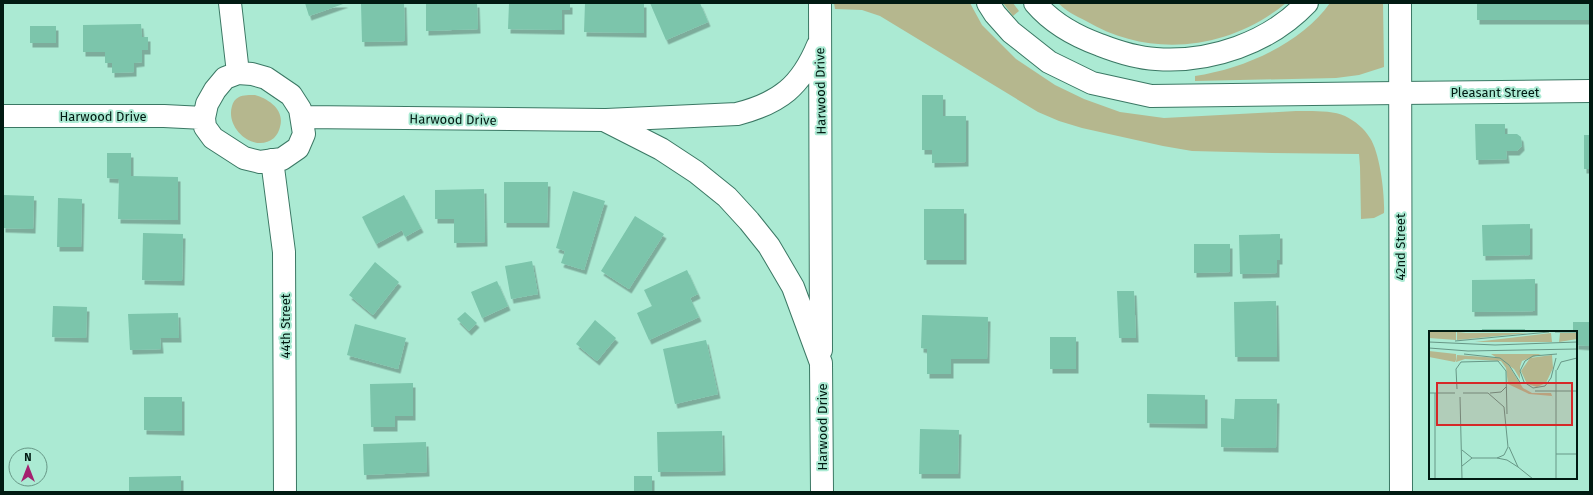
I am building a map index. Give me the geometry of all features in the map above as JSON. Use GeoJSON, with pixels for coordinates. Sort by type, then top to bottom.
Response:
{"type":"FeatureCollection","features":[{"type":"Feature","properties":{"kind":"main road"},"geometry":{"type":"LineString","coordinates":[[230,3],[238,73]]}},
{"type":"Feature","properties":{"kind":"main road"},"geometry":{"type":"LineString","coordinates":[[820,3],[820,41]]}},
{"type":"Feature","properties":{"kind":"main road","name":"Pleasant Street"},"geometry":{"type":"LineString","coordinates":[[988,3],[995,14],[1011,32],[1049,62],[1092,83],[1151,96],[1590,91]]}},
{"type":"Feature","properties":{"kind":"main road"},"geometry":{"type":"LineString","coordinates":[[1035,3],[1056,23],[1094,43],[1134,56],[1175,60],[1216,55],[1255,40],[1271,32],[1307,3]]}},
{"type":"Feature","properties":{"kind":"main road","name":"42nd Street"},"geometry":{"type":"LineString","coordinates":[[1400,3],[1401,492]]}},
{"type":"Feature","properties":{"kind":"main road","name":"Harwood Drive"},"geometry":{"type":"LineString","coordinates":[[302,117],[604,120],[738,114],[758,109],[790,89],[801,78],[811,62],[820,41]]}},
{"type":"Feature","properties":{"kind":"main road","name":"Harwood Drive"},"geometry":{"type":"LineString","coordinates":[[820,41],[822,492]]}},
{"type":"Feature","properties":{"kind":"main road"},"geometry":{"type":"LineString","coordinates":[[238,73],[252,74],[266,78],[291,95],[300,109],[302,117],[304,134],[298,148],[282,159],[260,162],[244,158],[213,138],[205,127],[204,118],[207,104],[224,78],[238,73]]}},
{"type":"Feature","properties":{"kind":"main road","name":"Harwood Drive"},"geometry":{"type":"LineString","coordinates":[[3,116],[164,116],[204,118]]}},
{"type":"Feature","properties":{"kind":"main road","name":"Harwood Drive"},"geometry":{"type":"LineString","coordinates":[[604,120],[661,150],[696,172],[727,197],[749,221],[769,246],[793,287],[822,363]]}},
{"type":"Feature","properties":{"kind":"main road","name":"44th Street"},"geometry":{"type":"LineString","coordinates":[[272,160],[284,252],[285,492]]}},
{"type":"Feature","properties":{"kind":"green space"},"geometry":{"type":"Polygon","coordinates":[[[834,3],[970,3],[982,25],[1016,59],[1055,85],[1084,99],[1120,112],[1164,118],[1296,111],[1314,111],[1340,114],[1362,128],[1368,134],[1374,145],[1381,174],[1384,196],[1384,213],[1374,218],[1361,219],[1359,154],[1192,151],[1082,128],[1059,121],[1038,112],[880,16],[862,10],[835,9],[834,3]]]}},
{"type":"Feature","properties":{"kind":"green space"},"geometry":{"type":"Polygon","coordinates":[[[1003,3],[1013,3],[1019,11],[1013,16],[1003,3]]]}},
{"type":"Feature","properties":{"kind":"green space"},"geometry":{"type":"Polygon","coordinates":[[[1058,3],[1286,3],[1264,19],[1240,31],[1215,39],[1189,44],[1162,44],[1136,41],[1111,33],[1075,15],[1058,3]]]}},
{"type":"Feature","properties":{"kind":"green space"},"geometry":{"type":"Polygon","coordinates":[[[1330,3],[1383,3],[1384,67],[1359,75],[1336,78],[1195,81],[1195,76],[1213,73],[1251,61],[1270,52],[1303,31],[1318,18],[1330,3]]]}},
{"type":"Feature","properties":{"kind":"green space"},"geometry":{"type":"Polygon","coordinates":[[[255,95],[266,99],[275,106],[280,115],[281,121],[278,133],[274,138],[266,142],[258,143],[243,137],[233,123],[231,115],[234,101],[241,96],[255,95]]]}},
{"type":"Feature","properties":{"kind":"building"},"geometry":{"type":"Polygon","coordinates":[[[305,3],[346,3],[309,16],[305,3]]]}},
{"type":"Feature","properties":{"kind":"building"},"geometry":{"type":"Polygon","coordinates":[[[361,3],[404,3],[405,41],[362,42],[361,3]]]}},
{"type":"Feature","properties":{"kind":"building"},"geometry":{"type":"Polygon","coordinates":[[[426,3],[477,3],[478,29],[426,31],[426,3]]]}},
{"type":"Feature","properties":{"kind":"building"},"geometry":{"type":"Polygon","coordinates":[[[509,3],[570,3],[570,10],[562,10],[562,30],[508,29],[509,3]]]}},
{"type":"Feature","properties":{"kind":"building"},"geometry":{"type":"Polygon","coordinates":[[[585,3],[644,3],[644,33],[584,32],[585,3]]]}},
{"type":"Feature","properties":{"kind":"building"},"geometry":{"type":"Polygon","coordinates":[[[650,3],[700,3],[708,22],[666,40],[650,3]]]}},
{"type":"Feature","properties":{"kind":"building"},"geometry":{"type":"Polygon","coordinates":[[[1477,3],[1590,3],[1590,20],[1477,20],[1477,3]]]}},
{"type":"Feature","properties":{"kind":"building"},"geometry":{"type":"Polygon","coordinates":[[[141,24],[142,37],[148,37],[148,50],[142,50],[142,62],[134,63],[134,72],[112,73],[112,63],[105,63],[105,52],[83,52],[83,25],[141,24]]]}},
{"type":"Feature","properties":{"kind":"building"},"geometry":{"type":"Polygon","coordinates":[[[30,26],[56,26],[56,43],[30,43],[30,26]]]}},
{"type":"Feature","properties":{"kind":"building"},"geometry":{"type":"Polygon","coordinates":[[[922,95],[943,95],[943,116],[966,116],[966,162],[932,163],[932,150],[922,150],[922,95]]]}},
{"type":"Feature","properties":{"kind":"building"},"geometry":{"type":"Polygon","coordinates":[[[1475,124],[1505,124],[1505,134],[1517,134],[1521,137],[1522,146],[1517,151],[1506,151],[1507,159],[1476,160],[1475,124]]]}},
{"type":"Feature","properties":{"kind":"building"},"geometry":{"type":"Polygon","coordinates":[[[1584,135],[1590,135],[1590,169],[1584,169],[1584,135]]]}},
{"type":"Feature","properties":{"kind":"building"},"geometry":{"type":"Polygon","coordinates":[[[107,153],[131,153],[131,176],[178,177],[178,220],[118,219],[119,179],[107,178],[107,153]]]}},
{"type":"Feature","properties":{"kind":"building"},"geometry":{"type":"Polygon","coordinates":[[[504,182],[548,182],[547,223],[504,223],[504,182]]]}},
{"type":"Feature","properties":{"kind":"building"},"geometry":{"type":"Polygon","coordinates":[[[484,189],[485,242],[454,243],[454,219],[435,219],[435,190],[484,189]]]}},
{"type":"Feature","properties":{"kind":"building"},"geometry":{"type":"Polygon","coordinates":[[[573,191],[605,201],[584,270],[561,263],[565,251],[556,248],[573,191]]]}},
{"type":"Feature","properties":{"kind":"building"},"geometry":{"type":"Polygon","coordinates":[[[3,195],[34,196],[33,229],[3,228],[3,195]]]}},
{"type":"Feature","properties":{"kind":"building"},"geometry":{"type":"Polygon","coordinates":[[[404,195],[421,228],[405,237],[402,230],[376,244],[362,217],[404,195]]]}},
{"type":"Feature","properties":{"kind":"building"},"geometry":{"type":"Polygon","coordinates":[[[58,198],[82,199],[81,247],[57,247],[58,198]]]}},
{"type":"Feature","properties":{"kind":"building"},"geometry":{"type":"Polygon","coordinates":[[[924,209],[964,209],[964,260],[924,260],[924,209]]]}},
{"type":"Feature","properties":{"kind":"building"},"geometry":{"type":"Polygon","coordinates":[[[635,216],[664,234],[629,289],[601,271],[635,216]]]}},
{"type":"Feature","properties":{"kind":"building"},"geometry":{"type":"Polygon","coordinates":[[[1530,224],[1530,255],[1483,256],[1482,225],[1530,224]]]}},
{"type":"Feature","properties":{"kind":"building"},"geometry":{"type":"Polygon","coordinates":[[[143,233],[183,234],[182,281],[142,280],[143,233]]]}},
{"type":"Feature","properties":{"kind":"building"},"geometry":{"type":"Polygon","coordinates":[[[1280,234],[1280,260],[1277,260],[1277,273],[1240,274],[1239,235],[1280,234]]]}},
{"type":"Feature","properties":{"kind":"building"},"geometry":{"type":"Polygon","coordinates":[[[1194,244],[1230,244],[1230,272],[1194,273],[1194,244]]]}},
{"type":"Feature","properties":{"kind":"building"},"geometry":{"type":"Polygon","coordinates":[[[532,261],[538,294],[511,299],[505,266],[532,261]]]}},
{"type":"Feature","properties":{"kind":"building"},"geometry":{"type":"Polygon","coordinates":[[[375,262],[399,282],[373,315],[349,295],[375,262]]]}},
{"type":"Feature","properties":{"kind":"building"},"geometry":{"type":"Polygon","coordinates":[[[687,270],[698,294],[690,298],[699,317],[649,340],[637,313],[652,306],[644,290],[687,270]]]}},
{"type":"Feature","properties":{"kind":"building"},"geometry":{"type":"Polygon","coordinates":[[[1535,279],[1535,311],[1472,312],[1472,280],[1535,279]]]}},
{"type":"Feature","properties":{"kind":"building"},"geometry":{"type":"Polygon","coordinates":[[[497,281],[508,306],[482,318],[471,292],[497,281]]]}},
{"type":"Feature","properties":{"kind":"building"},"geometry":{"type":"Polygon","coordinates":[[[1117,291],[1134,291],[1136,338],[1119,338],[1117,291]]]}},
{"type":"Feature","properties":{"kind":"building"},"geometry":{"type":"Polygon","coordinates":[[[1276,301],[1277,357],[1235,357],[1234,302],[1276,301]]]}},
{"type":"Feature","properties":{"kind":"building"},"geometry":{"type":"Polygon","coordinates":[[[53,306],[87,307],[86,338],[52,337],[53,306]]]}},
{"type":"Feature","properties":{"kind":"building"},"geometry":{"type":"Polygon","coordinates":[[[465,312],[477,323],[469,331],[457,319],[465,312]]]}},
{"type":"Feature","properties":{"kind":"building"},"geometry":{"type":"Polygon","coordinates":[[[178,313],[179,338],[160,338],[161,349],[130,350],[128,314],[178,313]]]}},
{"type":"Feature","properties":{"kind":"building"},"geometry":{"type":"Polygon","coordinates":[[[922,315],[988,317],[987,359],[951,359],[951,374],[927,374],[927,349],[921,348],[922,315]]]}},
{"type":"Feature","properties":{"kind":"building"},"geometry":{"type":"Polygon","coordinates":[[[595,320],[616,338],[597,361],[576,344],[595,320]]]}},
{"type":"Feature","properties":{"kind":"building"},"geometry":{"type":"Polygon","coordinates":[[[1573,322],[1590,322],[1590,346],[1577,345],[1577,331],[1573,331],[1573,322]]]}},
{"type":"Feature","properties":{"kind":"building"},"geometry":{"type":"Polygon","coordinates":[[[355,324],[406,338],[398,369],[347,355],[355,324]]]}},
{"type":"Feature","properties":{"kind":"building"},"geometry":{"type":"Polygon","coordinates":[[[1482,329],[1525,329],[1525,331],[1482,331],[1482,329]]]}},
{"type":"Feature","properties":{"kind":"building"},"geometry":{"type":"Polygon","coordinates":[[[1050,337],[1076,337],[1076,369],[1050,369],[1050,337]]]}},
{"type":"Feature","properties":{"kind":"building"},"geometry":{"type":"Polygon","coordinates":[[[706,340],[718,394],[675,404],[663,349],[706,340]]]}},
{"type":"Feature","properties":{"kind":"building"},"geometry":{"type":"Polygon","coordinates":[[[413,383],[413,416],[395,416],[395,427],[371,427],[370,384],[413,383]]]}},
{"type":"Feature","properties":{"kind":"building"},"geometry":{"type":"Polygon","coordinates":[[[1147,394],[1205,395],[1205,424],[1147,423],[1147,394]]]}},
{"type":"Feature","properties":{"kind":"building"},"geometry":{"type":"Polygon","coordinates":[[[144,397],[182,397],[182,431],[144,430],[144,397]]]}},
{"type":"Feature","properties":{"kind":"building"},"geometry":{"type":"Polygon","coordinates":[[[1235,399],[1277,399],[1276,448],[1221,447],[1221,418],[1234,419],[1235,399]]]}},
{"type":"Feature","properties":{"kind":"building"},"geometry":{"type":"Polygon","coordinates":[[[920,429],[959,430],[958,474],[919,474],[920,429]]]}},
{"type":"Feature","properties":{"kind":"building"},"geometry":{"type":"Polygon","coordinates":[[[722,431],[723,471],[658,472],[657,432],[722,431]]]}},
{"type":"Feature","properties":{"kind":"building"},"geometry":{"type":"Polygon","coordinates":[[[426,442],[427,472],[364,475],[363,444],[426,442]]]}},
{"type":"Feature","properties":{"kind":"building"},"geometry":{"type":"Polygon","coordinates":[[[181,476],[181,492],[129,492],[129,477],[181,476]]]}},
{"type":"Feature","properties":{"kind":"building"},"geometry":{"type":"Polygon","coordinates":[[[634,476],[652,476],[652,492],[634,492],[634,476]]]}}]}
